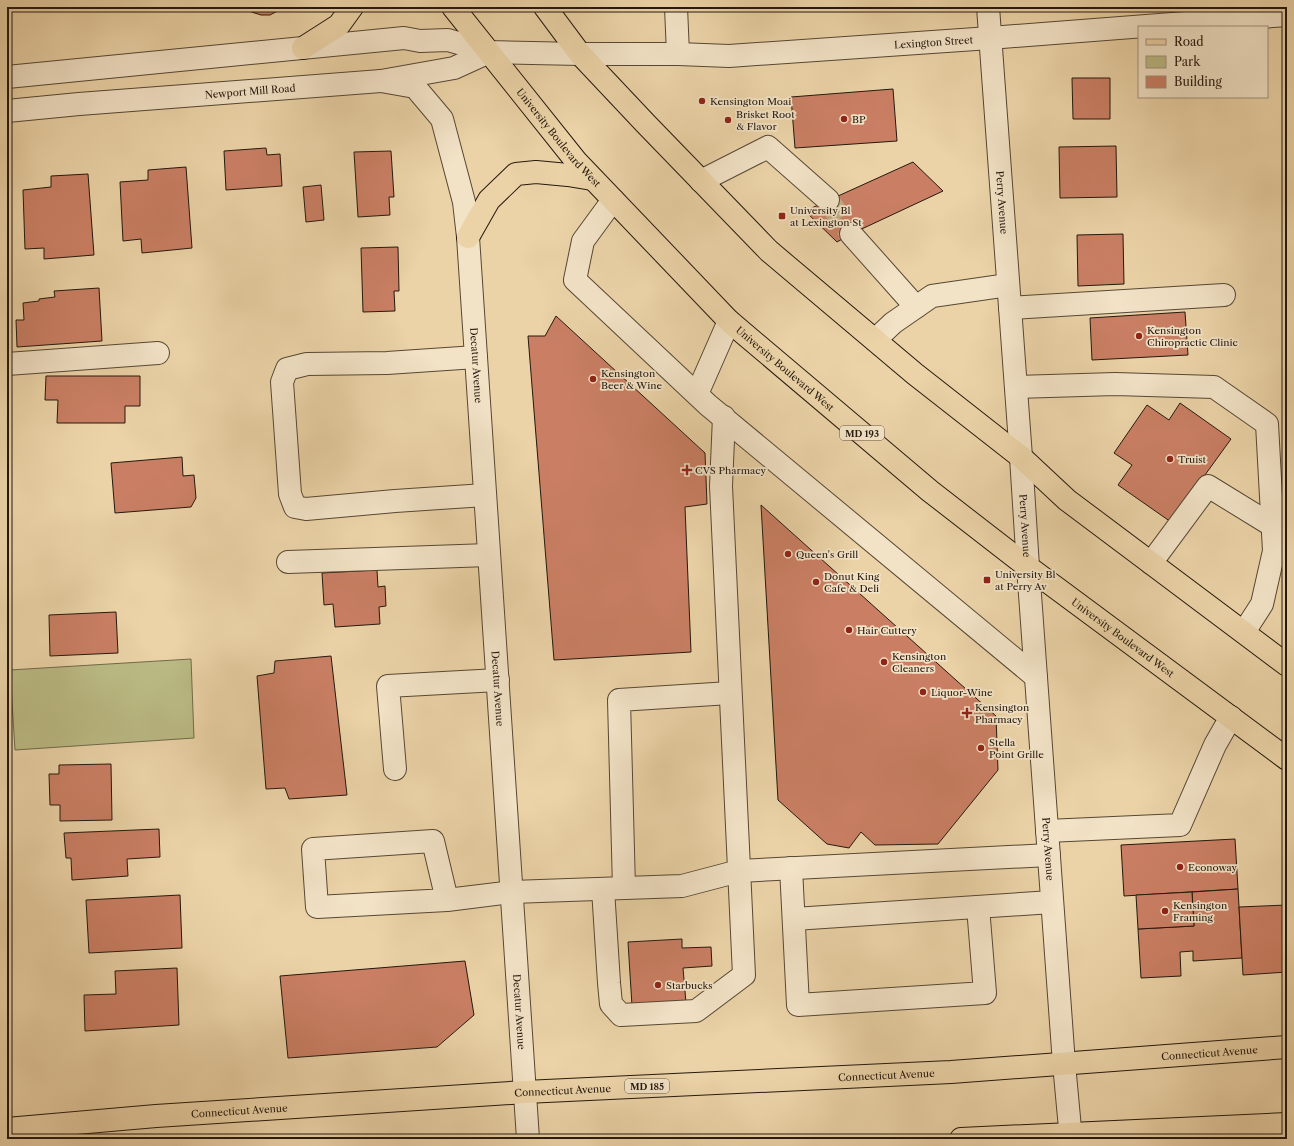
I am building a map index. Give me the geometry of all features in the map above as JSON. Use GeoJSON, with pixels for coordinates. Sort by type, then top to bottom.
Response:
{"type":"FeatureCollection","features":[{"type":"Feature","properties":{"kind":"main road"},"geometry":{"type":"LineString","coordinates":[[303,48],[339,25],[352,7]]}},
{"type":"Feature","properties":{"kind":"main road","name":"University Boulevard West"},"geometry":{"type":"LineString","coordinates":[[453,7],[576,161],[729,321],[930,491],[1028,566],[1287,758]]}},
{"type":"Feature","properties":{"kind":"main road"},"geometry":{"type":"LineString","coordinates":[[544,7],[580,54],[769,251],[915,374],[1021,457],[1067,500],[1287,665]]}},
{"type":"Feature","properties":{"kind":"main road"},"geometry":{"type":"LineString","coordinates":[[468,237],[489,200],[516,174],[536,172],[592,179]]}},
{"type":"Feature","properties":{"kind":"main road","name":"Connecticut Avenue"},"geometry":{"type":"LineString","coordinates":[[7,1129],[156,1116],[525,1092],[951,1072],[1287,1047]]}},
{"type":"Feature","properties":{"kind":"main road"},"geometry":{"type":"LineString","coordinates":[[961,1139],[1071,1136],[1287,1124]]}},
{"type":"Feature","properties":{"kind":"street"},"geometry":{"type":"LineString","coordinates":[[676,7],[678,54]]}},
{"type":"Feature","properties":{"kind":"street","name":"Perry Avenue"},"geometry":{"type":"LineString","coordinates":[[988,7],[1052,902],[1071,1136]]}},
{"type":"Feature","properties":{"kind":"street","name":"Lexington Street"},"geometry":{"type":"LineString","coordinates":[[1145,26],[1287,15]]}},
{"type":"Feature","properties":{"kind":"street","name":"Lexington Street"},"geometry":{"type":"LineString","coordinates":[[580,54],[678,54],[729,56],[1138,27]]}},
{"type":"Feature","properties":{"kind":"street","name":"Newport Mill Road"},"geometry":{"type":"LineString","coordinates":[[7,77],[404,38],[420,41],[448,40],[489,52],[580,54]]}},
{"type":"Feature","properties":{"kind":"street","name":"Newport Mill Road"},"geometry":{"type":"LineString","coordinates":[[7,111],[79,104],[381,81],[454,68],[489,52]]}},
{"type":"Feature","properties":{"kind":"street","name":"Decatur Avenue"},"geometry":{"type":"LineString","coordinates":[[381,81],[415,87],[442,119],[464,202],[468,237],[528,1139]]}},
{"type":"Feature","properties":{"kind":"street"},"geometry":{"type":"LineString","coordinates":[[701,181],[768,146],[828,200]]}},
{"type":"Feature","properties":{"kind":"street"},"geometry":{"type":"LineString","coordinates":[[613,200],[583,241],[575,280],[696,394],[1036,676]]}},
{"type":"Feature","properties":{"kind":"street"},"geometry":{"type":"LineString","coordinates":[[851,234],[916,307]]}},
{"type":"Feature","properties":{"kind":"street"},"geometry":{"type":"LineString","coordinates":[[875,340],[893,323],[932,296],[1008,285]]}},
{"type":"Feature","properties":{"kind":"street"},"geometry":{"type":"LineString","coordinates":[[1010,308],[1224,295]]}},
{"type":"Feature","properties":{"kind":"street"},"geometry":{"type":"LineString","coordinates":[[696,394],[729,321]]}},
{"type":"Feature","properties":{"kind":"street"},"geometry":{"type":"LineString","coordinates":[[7,364],[158,353]]}},
{"type":"Feature","properties":{"kind":"street"},"geometry":{"type":"LineString","coordinates":[[476,357],[387,363],[307,364],[288,369],[282,382],[290,494],[295,507],[306,509],[485,495]]}},
{"type":"Feature","properties":{"kind":"street"},"geometry":{"type":"LineString","coordinates":[[1016,386],[1116,384],[1214,387],[1267,424],[1274,551],[1262,604],[1244,632]]}},
{"type":"Feature","properties":{"kind":"street"},"geometry":{"type":"LineString","coordinates":[[724,417],[721,486],[744,974],[696,1011],[621,1015],[611,1004],[609,983],[619,700],[730,693]]}},
{"type":"Feature","properties":{"kind":"street"},"geometry":{"type":"LineString","coordinates":[[1151,563],[1208,486],[1273,526]]}},
{"type":"Feature","properties":{"kind":"street"},"geometry":{"type":"LineString","coordinates":[[288,562],[489,555]]}},
{"type":"Feature","properties":{"kind":"street"},"geometry":{"type":"LineString","coordinates":[[395,769],[388,686],[498,680]]}},
{"type":"Feature","properties":{"kind":"street"},"geometry":{"type":"LineString","coordinates":[[1047,831],[1180,824],[1215,745],[1231,717]]}},
{"type":"Feature","properties":{"kind":"street"},"geometry":{"type":"LineString","coordinates":[[447,900],[433,841],[313,849],[317,907],[447,900],[512,892],[682,886],[738,870],[1049,855]]}},
{"type":"Feature","properties":{"kind":"street"},"geometry":{"type":"LineString","coordinates":[[791,868],[798,1005],[986,993],[978,907]]}},
{"type":"Feature","properties":{"kind":"street"},"geometry":{"type":"LineString","coordinates":[[794,919],[1052,902]]}},
{"type":"Feature","properties":{"kind":"green space"},"geometry":{"type":"Polygon","coordinates":[[[191,659],[194,738],[15,750],[10,670],[191,659]]]}},
{"type":"Feature","properties":{"kind":"building"},"geometry":{"type":"Polygon","coordinates":[[[236,7],[285,7],[270,15],[261,15],[236,7]]]}},
{"type":"Feature","properties":{"kind":"building"},"geometry":{"type":"Polygon","coordinates":[[[1072,78],[1110,78],[1110,119],[1073,119],[1072,78]]]}},
{"type":"Feature","properties":{"kind":"building","name":"BP"},"geometry":{"type":"Polygon","coordinates":[[[893,89],[897,141],[795,148],[791,97],[893,89]]]}},
{"type":"Feature","properties":{"kind":"building"},"geometry":{"type":"Polygon","coordinates":[[[1116,146],[1117,197],[1060,198],[1059,147],[1116,146]]]}},
{"type":"Feature","properties":{"kind":"building"},"geometry":{"type":"Polygon","coordinates":[[[266,148],[267,155],[280,154],[282,186],[226,190],[224,151],[266,148]]]}},
{"type":"Feature","properties":{"kind":"building"},"geometry":{"type":"Polygon","coordinates":[[[391,151],[394,197],[389,197],[390,215],[358,217],[354,152],[391,151]]]}},
{"type":"Feature","properties":{"kind":"building"},"geometry":{"type":"Polygon","coordinates":[[[913,162],[943,191],[837,242],[805,211],[913,162]]]}},
{"type":"Feature","properties":{"kind":"building"},"geometry":{"type":"Polygon","coordinates":[[[186,167],[192,248],[142,253],[141,239],[123,241],[120,182],[148,180],[148,170],[186,167]]]}},
{"type":"Feature","properties":{"kind":"building"},"geometry":{"type":"Polygon","coordinates":[[[88,174],[94,255],[44,259],[44,248],[25,249],[23,190],[51,187],[51,176],[88,174]]]}},
{"type":"Feature","properties":{"kind":"building"},"geometry":{"type":"Polygon","coordinates":[[[321,185],[324,220],[306,222],[303,187],[321,185]]]}},
{"type":"Feature","properties":{"kind":"building"},"geometry":{"type":"Polygon","coordinates":[[[1123,234],[1124,284],[1078,286],[1077,235],[1123,234]]]}},
{"type":"Feature","properties":{"kind":"building"},"geometry":{"type":"Polygon","coordinates":[[[398,247],[399,291],[394,291],[395,311],[363,312],[361,248],[398,247]]]}},
{"type":"Feature","properties":{"kind":"building"},"geometry":{"type":"Polygon","coordinates":[[[99,288],[102,341],[17,347],[16,320],[24,320],[23,303],[55,297],[54,291],[99,288]]]}},
{"type":"Feature","properties":{"kind":"building","name":"Kensington Chiropractic Clinic"},"geometry":{"type":"Polygon","coordinates":[[[1185,312],[1188,355],[1092,360],[1090,318],[1185,312]]]}},
{"type":"Feature","properties":{"kind":"building"},"geometry":{"type":"Polygon","coordinates":[[[556,316],[705,453],[707,504],[685,507],[691,652],[554,660],[528,336],[545,336],[556,316]]]}},
{"type":"Feature","properties":{"kind":"building"},"geometry":{"type":"Polygon","coordinates":[[[46,376],[140,376],[140,406],[125,406],[125,423],[57,423],[58,400],[45,400],[46,376]]]}},
{"type":"Feature","properties":{"kind":"building","name":"Truist"},"geometry":{"type":"Polygon","coordinates":[[[1180,403],[1231,439],[1171,522],[1118,485],[1132,465],[1114,453],[1147,405],[1169,420],[1180,403]]]}},
{"type":"Feature","properties":{"kind":"building"},"geometry":{"type":"Polygon","coordinates":[[[182,457],[183,476],[194,475],[196,498],[191,507],[115,513],[111,463],[182,457]]]}},
{"type":"Feature","properties":{"kind":"building"},"geometry":{"type":"Polygon","coordinates":[[[761,505],[996,716],[998,770],[938,844],[875,845],[861,832],[849,848],[827,844],[778,800],[761,505]]]}},
{"type":"Feature","properties":{"kind":"building"},"geometry":{"type":"Polygon","coordinates":[[[377,570],[378,587],[385,586],[386,606],[379,607],[380,624],[335,627],[333,604],[324,605],[322,573],[377,570]]]}},
{"type":"Feature","properties":{"kind":"building"},"geometry":{"type":"Polygon","coordinates":[[[116,612],[118,653],[50,656],[49,615],[116,612]]]}},
{"type":"Feature","properties":{"kind":"building"},"geometry":{"type":"Polygon","coordinates":[[[331,656],[347,795],[289,799],[285,788],[266,789],[257,676],[274,673],[275,661],[331,656]]]}},
{"type":"Feature","properties":{"kind":"building"},"geometry":{"type":"Polygon","coordinates":[[[111,764],[112,820],[60,821],[60,805],[50,805],[49,774],[59,774],[59,765],[111,764]]]}},
{"type":"Feature","properties":{"kind":"building"},"geometry":{"type":"Polygon","coordinates":[[[159,829],[160,857],[127,859],[128,876],[72,880],[71,858],[66,858],[64,833],[159,829]]]}},
{"type":"Feature","properties":{"kind":"building","name":"Econoway"},"geometry":{"type":"Polygon","coordinates":[[[1235,839],[1238,889],[1124,896],[1121,845],[1235,839]]]}},
{"type":"Feature","properties":{"kind":"building"},"geometry":{"type":"Polygon","coordinates":[[[1238,889],[1242,958],[1193,961],[1193,951],[1180,952],[1181,976],[1141,978],[1138,929],[1194,926],[1192,892],[1238,889]]]}},
{"type":"Feature","properties":{"kind":"building","name":"Kensington Framing"},"geometry":{"type":"Polygon","coordinates":[[[1192,892],[1194,926],[1138,929],[1136,895],[1192,892]]]}},
{"type":"Feature","properties":{"kind":"building"},"geometry":{"type":"Polygon","coordinates":[[[180,895],[182,948],[89,953],[86,900],[180,895]]]}},
{"type":"Feature","properties":{"kind":"building"},"geometry":{"type":"Polygon","coordinates":[[[1287,905],[1287,972],[1243,975],[1239,907],[1287,905]]]}},
{"type":"Feature","properties":{"kind":"building","name":"Starbucks"},"geometry":{"type":"Polygon","coordinates":[[[682,939],[682,948],[711,947],[712,966],[683,968],[686,1003],[632,1006],[628,942],[682,939]]]}},
{"type":"Feature","properties":{"kind":"building"},"geometry":{"type":"Polygon","coordinates":[[[465,961],[474,1015],[437,1047],[288,1058],[280,976],[465,961]]]}},
{"type":"Feature","properties":{"kind":"building"},"geometry":{"type":"Polygon","coordinates":[[[177,968],[179,1025],[85,1031],[84,995],[116,994],[115,971],[177,968]]]}},
{"type":"Feature","properties":{"kind":"tunnel"},"geometry":{"type":"LineString","coordinates":[[828,200],[851,234]]}},
{"type":"Feature","properties":{"kind":"place","name":"Kensington Moai"},"geometry":{"type":"Point","coordinates":[702,101]}},
{"type":"Feature","properties":{"kind":"place","name":"BP"},"geometry":{"type":"Point","coordinates":[844,119]}},
{"type":"Feature","properties":{"kind":"place","name":"Brisket Root & Flavor"},"geometry":{"type":"Point","coordinates":[728,120]}},
{"type":"Feature","properties":{"kind":"place","name":"University Bl at Lexington St"},"geometry":{"type":"Point","coordinates":[782,216]}},
{"type":"Feature","properties":{"kind":"place","name":"Kensington Chiropractic Clinic"},"geometry":{"type":"Point","coordinates":[1139,336]}},
{"type":"Feature","properties":{"kind":"place","name":"Kensington Beer & Wine"},"geometry":{"type":"Point","coordinates":[593,379]}},
{"type":"Feature","properties":{"kind":"place","name":"Truist"},"geometry":{"type":"Point","coordinates":[1170,459]}},
{"type":"Feature","properties":{"kind":"place","name":"CVS Pharmacy"},"geometry":{"type":"Point","coordinates":[687,470]}},
{"type":"Feature","properties":{"kind":"place","name":"Queen's Grill"},"geometry":{"type":"Point","coordinates":[788,554]}},
{"type":"Feature","properties":{"kind":"place","name":"University Bl at Perry Av"},"geometry":{"type":"Point","coordinates":[987,580]}},
{"type":"Feature","properties":{"kind":"place","name":"Donut King Cafe & Deli"},"geometry":{"type":"Point","coordinates":[816,582]}},
{"type":"Feature","properties":{"kind":"place","name":"Hair Cuttery"},"geometry":{"type":"Point","coordinates":[849,630]}},
{"type":"Feature","properties":{"kind":"place","name":"Kensington Cleaners"},"geometry":{"type":"Point","coordinates":[884,662]}},
{"type":"Feature","properties":{"kind":"place","name":"Liquor-Wine"},"geometry":{"type":"Point","coordinates":[923,692]}},
{"type":"Feature","properties":{"kind":"place","name":"Kensington Pharmacy"},"geometry":{"type":"Point","coordinates":[967,713]}},
{"type":"Feature","properties":{"kind":"place","name":"Stella Point Grille"},"geometry":{"type":"Point","coordinates":[981,748]}},
{"type":"Feature","properties":{"kind":"place","name":"Econoway"},"geometry":{"type":"Point","coordinates":[1180,867]}},
{"type":"Feature","properties":{"kind":"place","name":"Kensington Framing"},"geometry":{"type":"Point","coordinates":[1165,911]}},
{"type":"Feature","properties":{"kind":"place","name":"Starbucks"},"geometry":{"type":"Point","coordinates":[658,985]}}]}
